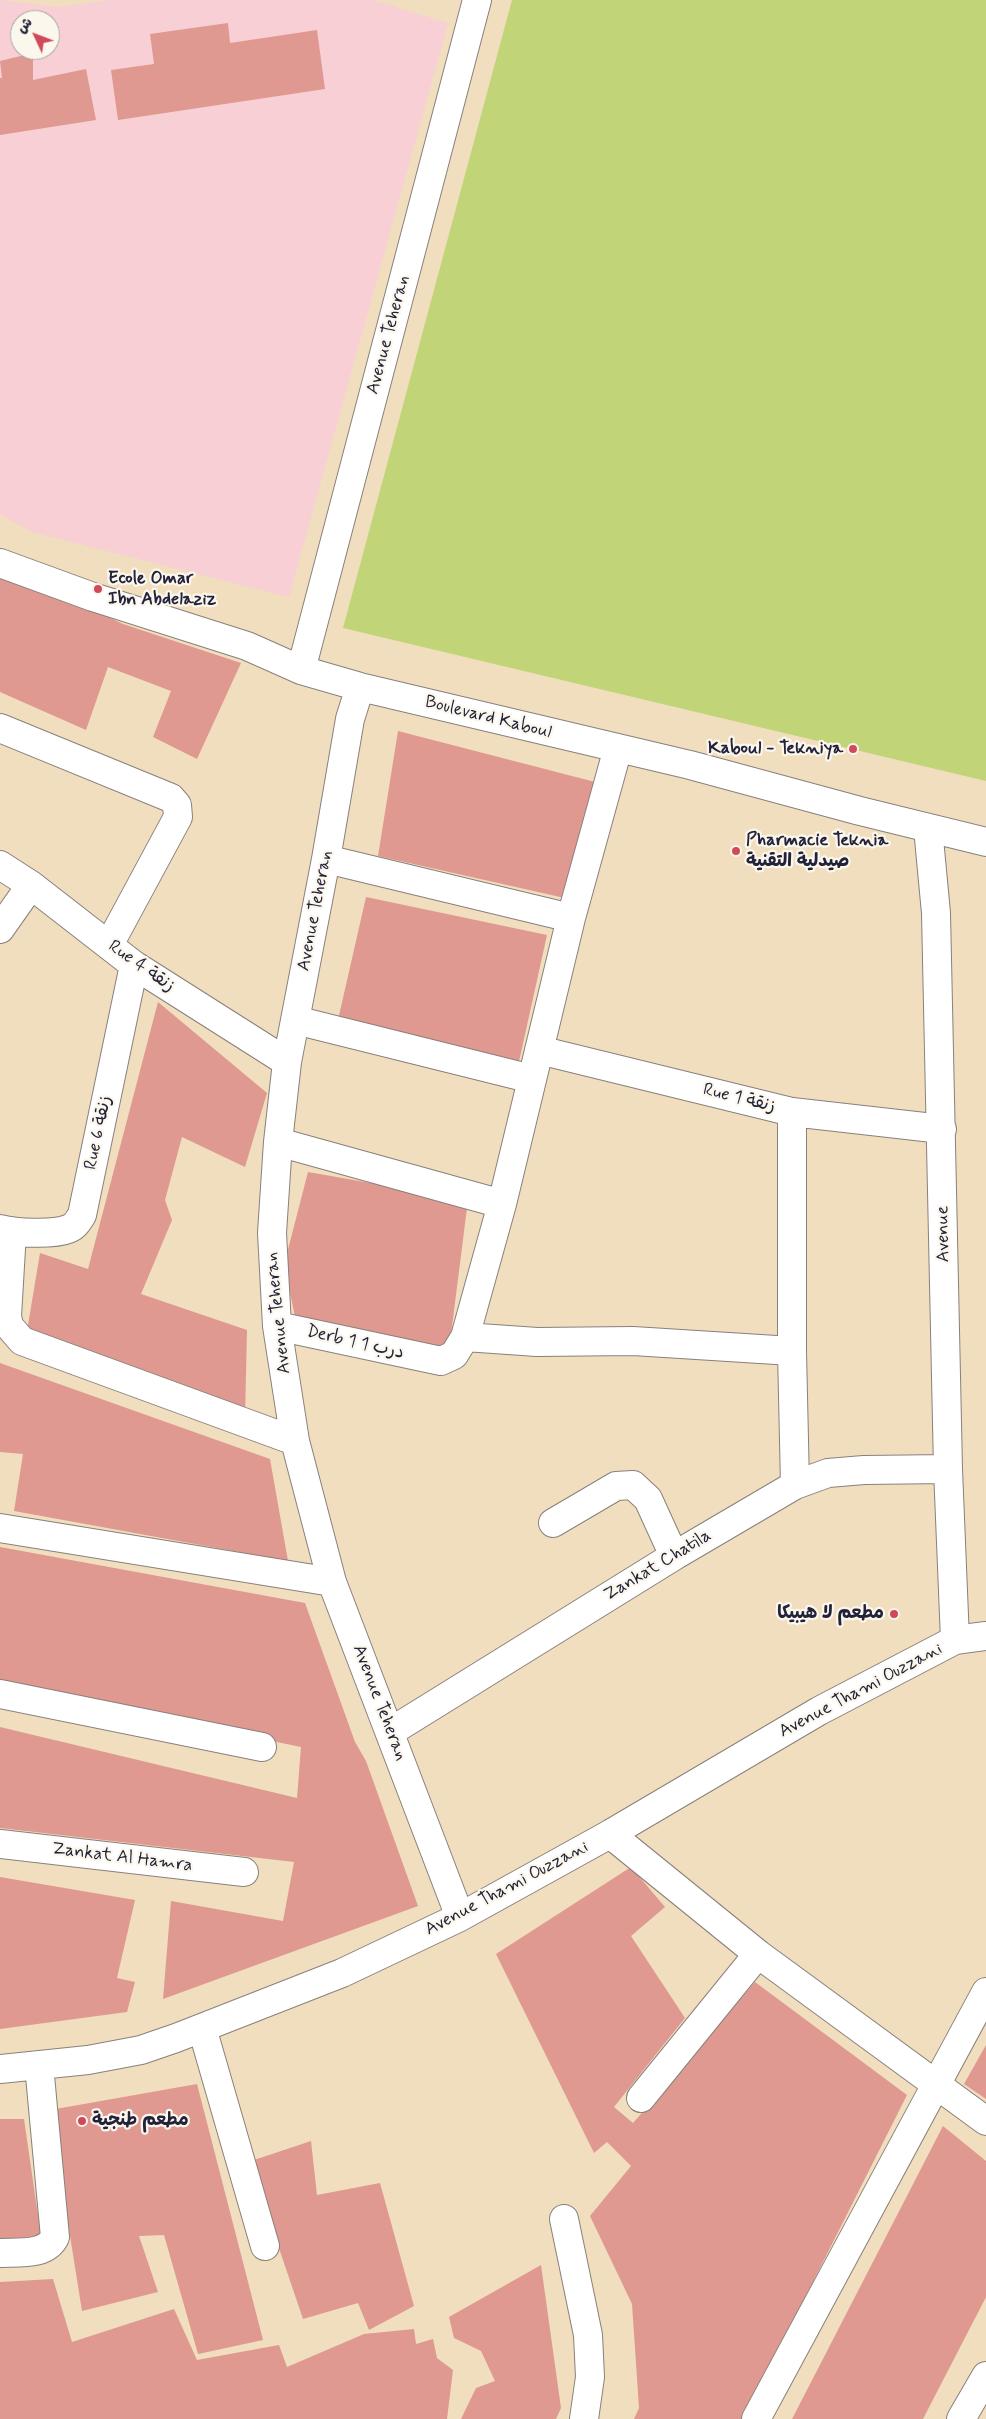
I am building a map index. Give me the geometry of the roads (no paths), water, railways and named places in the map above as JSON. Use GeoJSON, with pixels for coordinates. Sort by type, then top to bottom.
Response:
{"type":"FeatureCollection","features":[{"type":"Feature","properties":{"kind":"street","name":"Avenue Teheran"},"geometry":{"type":"LineString","coordinates":[[300,670],[472,1]]}},
{"type":"Feature","properties":{"kind":"street","name":"Boulevard Kaboul"},"geometry":{"type":"LineString","coordinates":[[0,563],[93,597],[247,646],[300,670],[360,687],[568,738],[618,748],[986,842]]}},
{"type":"Feature","properties":{"kind":"street","name":"Avenue Teheran"},"geometry":{"type":"LineString","coordinates":[[360,687],[350,719],[326,859],[287,1062],[278,1142],[272,1233],[277,1326],[295,1441],[332,1582],[460,1917]]}},
{"type":"Feature","properties":{"kind":"street"},"geometry":{"type":"LineString","coordinates":[[0,728],[171,798],[177,805],[178,817],[109,945]]}},
{"type":"Feature","properties":{"kind":"street"},"geometry":{"type":"LineString","coordinates":[[618,748],[571,918],[502,1204],[465,1337],[537,1342],[633,1341],[792,1351]]}},
{"type":"Feature","properties":{"kind":"street","name":"Avenue"},"geometry":{"type":"LineString","coordinates":[[928,828],[936,913],[948,1469],[955,1640]]}},
{"type":"Feature","properties":{"kind":"street"},"geometry":{"type":"LineString","coordinates":[[326,859],[571,918]]}},
{"type":"Feature","properties":{"kind":"street","name":"Rue 4 زنقة"},"geometry":{"type":"LineString","coordinates":[[0,865],[31,885],[134,964],[287,1062]]}},
{"type":"Feature","properties":{"kind":"street"},"geometry":{"type":"LineString","coordinates":[[0,929],[31,885]]}},
{"type":"Feature","properties":{"kind":"street","name":"Rue 6 زنقة"},"geometry":{"type":"LineString","coordinates":[[6,1230],[67,1230],[75,1225],[82,1215],[134,964]]}},
{"type":"Feature","properties":{"kind":"street"},"geometry":{"type":"LineString","coordinates":[[295,1020],[532,1079]]}},
{"type":"Feature","properties":{"kind":"street","name":"Rue 1 زنقة"},"geometry":{"type":"LineString","coordinates":[[539,1050],[792,1112],[942,1129]]}},
{"type":"Feature","properties":{"kind":"street"},"geometry":{"type":"LineString","coordinates":[[792,1112],[792,1351],[795,1485]]}},
{"type":"Feature","properties":{"kind":"street"},"geometry":{"type":"LineString","coordinates":[[278,1142],[502,1204]]}},
{"type":"Feature","properties":{"kind":"street"},"geometry":{"type":"LineString","coordinates":[[6,1230],[7,1316],[10,1326],[22,1341],[295,1441]]}},
{"type":"Feature","properties":{"kind":"street","name":"Derb 1 درب 1"},"geometry":{"type":"LineString","coordinates":[[277,1326],[433,1360],[448,1359],[454,1355],[465,1337]]}},
{"type":"Feature","properties":{"kind":"street","name":"Zankat Chatila"},"geometry":{"type":"LineString","coordinates":[[390,1732],[674,1556],[795,1485],[828,1473],[864,1470],[948,1469]]}},
{"type":"Feature","properties":{"kind":"street"},"geometry":{"type":"LineString","coordinates":[[553,1523],[616,1486],[633,1485],[648,1499],[674,1556]]}},
{"type":"Feature","properties":{"kind":"street"},"geometry":{"type":"LineString","coordinates":[[0,1528],[332,1582]]}},
{"type":"Feature","properties":{"kind":"street","name":"Avenue Thami Ouzzani"},"geometry":{"type":"LineString","coordinates":[[0,2069],[88,2060],[141,2050],[342,1973],[460,1917],[610,1834],[819,1711],[955,1640],[986,1636]]}},
{"type":"Feature","properties":{"kind":"street"},"geometry":{"type":"LineString","coordinates":[[0,1694],[262,1746]]}},
{"type":"Feature","properties":{"kind":"street"},"geometry":{"type":"LineString","coordinates":[[610,1834],[758,1954],[937,2083],[986,2121]]}},
{"type":"Feature","properties":{"kind":"street","name":"Zankat Al Hamra"},"geometry":{"type":"LineString","coordinates":[[0,1844],[244,1872]]}},
{"type":"Feature","properties":{"kind":"street"},"geometry":{"type":"LineString","coordinates":[[641,2098],[758,1954]]}},
{"type":"Feature","properties":{"kind":"street"},"geometry":{"type":"LineString","coordinates":[[756,2419],[986,1992]]}},
{"type":"Feature","properties":{"kind":"street"},"geometry":{"type":"LineString","coordinates":[[202,2028],[265,2246]]}},
{"type":"Feature","properties":{"kind":"street"},"geometry":{"type":"LineString","coordinates":[[0,2253],[34,2251],[46,2248],[55,2237],[39,2065]]}},
{"type":"Feature","properties":{"kind":"street"},"geometry":{"type":"LineString","coordinates":[[564,2219],[588,2334],[590,2377],[584,2419]]}},
{"type":"Feature","properties":{"kind":"street"},"geometry":{"type":"LineString","coordinates":[[961,2419],[986,2376]]}},
{"type":"Feature","properties":{"kind":"place","name":"Ecole Omar Ibn Abdelaziz"},"geometry":{"type":"Point","coordinates":[98,589]}},
{"type":"Feature","properties":{"kind":"place","name":"Kaboul - Tekniya"},"geometry":{"type":"Point","coordinates":[853,749]}},
{"type":"Feature","properties":{"kind":"place","name":"Pharmacie Teknia صيدلية التقنية"},"geometry":{"type":"Point","coordinates":[736,851]}},
{"type":"Feature","properties":{"kind":"place","name":"مطعم لا هيبيكا"},"geometry":{"type":"Point","coordinates":[894,1614]}},
{"type":"Feature","properties":{"kind":"place","name":"مطعم طنجية"},"geometry":{"type":"Point","coordinates":[82,2121]}}]}
